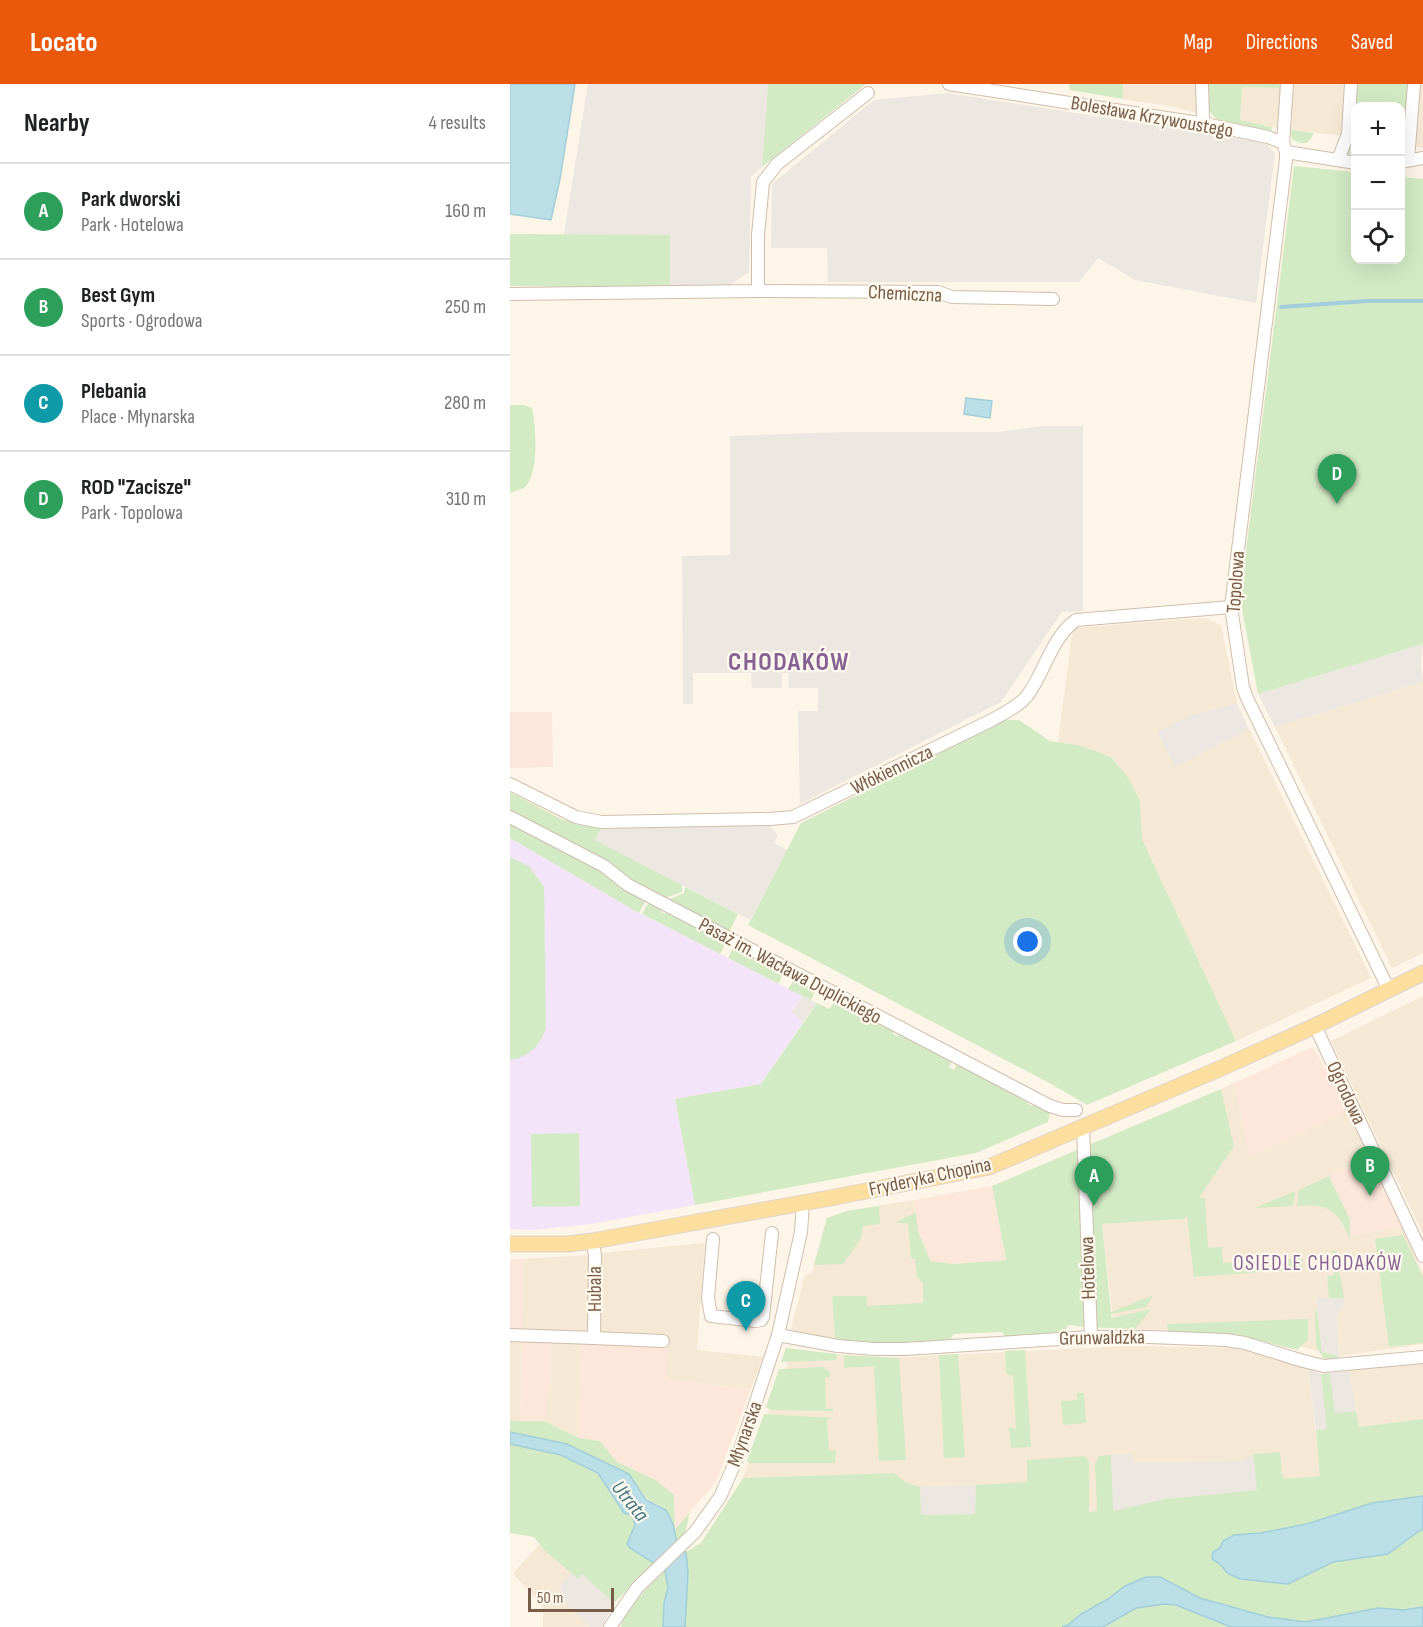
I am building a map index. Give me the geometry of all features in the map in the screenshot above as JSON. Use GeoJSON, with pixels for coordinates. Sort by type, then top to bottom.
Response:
{"type":"FeatureCollection","features":[{"type":"Feature","properties":{"kind":"main road","name":"Fryderyka Chopina"},"geometry":{"type":"LineString","coordinates":[[510,1244],[568,1244],[977,1170],[1083,1127],[1315,1026],[1423,973]]}},
{"type":"Feature","properties":{"kind":"street","name":"Bolesława Krzywoustego"},"geometry":{"type":"LineString","coordinates":[[949,84],[1205,124],[1268,137],[1285,147],[1351,162]]}},
{"type":"Feature","properties":{"kind":"street"},"geometry":{"type":"LineString","coordinates":[[1202,84],[1205,124]]}},
{"type":"Feature","properties":{"kind":"street","name":"Topolowa"},"geometry":{"type":"LineString","coordinates":[[1287,84],[1285,147],[1231,607],[1243,687],[1247,698],[1389,990]]}},
{"type":"Feature","properties":{"kind":"street"},"geometry":{"type":"LineString","coordinates":[[1338,160],[1348,134],[1352,84]]}},
{"type":"Feature","properties":{"kind":"street"},"geometry":{"type":"LineString","coordinates":[[1405,156],[1414,84]]}},
{"type":"Feature","properties":{"kind":"street"},"geometry":{"type":"LineString","coordinates":[[758,291],[758,235],[763,182],[777,164],[868,93]]}},
{"type":"Feature","properties":{"kind":"street"},"geometry":{"type":"LineString","coordinates":[[1405,161],[1423,158]]}},
{"type":"Feature","properties":{"kind":"street","name":"Chemiczna"},"geometry":{"type":"LineString","coordinates":[[510,294],[758,291],[938,292],[952,297],[1053,299]]}},
{"type":"Feature","properties":{"kind":"street","name":"Włókiennicza"},"geometry":{"type":"LineString","coordinates":[[510,784],[576,817],[601,822],[794,817],[992,720],[1017,705],[1027,696],[1060,636],[1076,620],[1231,607]]}},
{"type":"Feature","properties":{"kind":"street","name":"Pasaż im. Wacława Duplickiego"},"geometry":{"type":"LineString","coordinates":[[510,817],[598,863],[628,885],[957,1059],[1050,1106],[1063,1110],[1076,1110]]}},
{"type":"Feature","properties":{"kind":"street","name":"Ogrodowa"},"geometry":{"type":"LineString","coordinates":[[1315,1026],[1423,1256]]}},
{"type":"Feature","properties":{"kind":"street","name":"Hotelowa"},"geometry":{"type":"LineString","coordinates":[[1083,1127],[1091,1337]]}},
{"type":"Feature","properties":{"kind":"street","name":"Młynarska"},"geometry":{"type":"LineString","coordinates":[[614,1622],[648,1576],[685,1543],[709,1515],[720,1497],[738,1455],[778,1335],[801,1232],[803,1203]]}},
{"type":"Feature","properties":{"kind":"street"},"geometry":{"type":"LineString","coordinates":[[713,1239],[708,1298],[711,1316],[756,1321],[763,1317],[772,1233]]}},
{"type":"Feature","properties":{"kind":"street","name":"Hubala"},"geometry":{"type":"LineString","coordinates":[[593,1240],[594,1338]]}},
{"type":"Feature","properties":{"kind":"street","name":"Hubala"},"geometry":{"type":"LineString","coordinates":[[510,1335],[663,1341]]}},
{"type":"Feature","properties":{"kind":"street","name":"Grunwaldzka"},"geometry":{"type":"LineString","coordinates":[[778,1335],[838,1346],[874,1349],[1091,1337],[1236,1341],[1324,1366],[1423,1357]]}},
{"type":"Feature","properties":{"kind":"shaded area"},"geometry":{"type":"Polygon","coordinates":[[[588,84],[768,84],[762,167],[751,177],[749,272],[727,287],[670,287],[564,234],[588,84]]]}},
{"type":"Feature","properties":{"kind":"shaded area"},"geometry":{"type":"Polygon","coordinates":[[[1123,84],[1199,84],[1198,113],[1123,99],[1123,84]]]}},
{"type":"Feature","properties":{"kind":"shaded area"},"geometry":{"type":"Polygon","coordinates":[[[1291,84],[1347,84],[1344,136],[1292,130],[1291,84]]]}},
{"type":"Feature","properties":{"kind":"shaded area"},"geometry":{"type":"Polygon","coordinates":[[[1418,84],[1423,84],[1423,148],[1412,146],[1418,84]]]}},
{"type":"Feature","properties":{"kind":"shaded area"},"geometry":{"type":"Polygon","coordinates":[[[1242,87],[1282,88],[1282,129],[1240,120],[1242,87]]]}},
{"type":"Feature","properties":{"kind":"shaded area"},"geometry":{"type":"Polygon","coordinates":[[[947,93],[1264,142],[1275,153],[1256,303],[1135,280],[1098,258],[1079,282],[828,282],[827,248],[771,248],[772,184],[874,100],[947,93]]]}},
{"type":"Feature","properties":{"kind":"shaded area"},"geometry":{"type":"Polygon","coordinates":[[[1043,426],[1083,426],[1083,611],[1062,612],[1001,702],[800,804],[798,711],[818,711],[818,688],[789,688],[788,673],[782,673],[782,688],[752,688],[751,673],[693,673],[693,704],[683,704],[682,556],[730,555],[730,436],[843,432],[999,432],[1043,426]]]}},
{"type":"Feature","properties":{"kind":"shaded area"},"geometry":{"type":"Polygon","coordinates":[[[1204,618],[1221,625],[1237,703],[1189,716],[1175,767],[1249,729],[1371,978],[1236,1041],[1142,839],[1140,800],[1127,776],[1112,758],[1104,754],[1077,745],[1058,742],[1073,628],[1204,618]]]}},
{"type":"Feature","properties":{"kind":"shaded area"},"geometry":{"type":"Polygon","coordinates":[[[1423,644],[1421,662],[1423,682],[1275,727],[1258,694],[1423,644]]]}},
{"type":"Feature","properties":{"kind":"shaded area"},"geometry":{"type":"Polygon","coordinates":[[[1423,682],[1423,953],[1392,968],[1275,727],[1423,682]]]}},
{"type":"Feature","properties":{"kind":"shaded area"},"geometry":{"type":"Polygon","coordinates":[[[1237,703],[1249,729],[1175,767],[1157,732],[1189,716],[1237,703]]]}},
{"type":"Feature","properties":{"kind":"shaded area"},"geometry":{"type":"Polygon","coordinates":[[[510,712],[552,712],[553,767],[510,768],[510,712]]]}},
{"type":"Feature","properties":{"kind":"shaded area"},"geometry":{"type":"Polygon","coordinates":[[[768,825],[778,835],[774,843],[787,850],[750,920],[595,840],[602,827],[768,825]]]}},
{"type":"Feature","properties":{"kind":"shaded area"},"geometry":{"type":"Polygon","coordinates":[[[510,838],[639,913],[803,996],[791,1012],[803,1022],[761,1084],[675,1099],[695,1205],[591,1224],[533,1230],[510,1229],[510,838]]]}},
{"type":"Feature","properties":{"kind":"shaded area"},"geometry":{"type":"Polygon","coordinates":[[[803,996],[817,1003],[803,1022],[791,1013],[803,996]]]}},
{"type":"Feature","properties":{"kind":"shaded area"},"geometry":{"type":"Polygon","coordinates":[[[1423,996],[1423,1234],[1331,1041],[1423,996]]]}},
{"type":"Feature","properties":{"kind":"shaded area"},"geometry":{"type":"Polygon","coordinates":[[[1313,1047],[1348,1109],[1250,1157],[1234,1083],[1313,1047]]]}},
{"type":"Feature","properties":{"kind":"shaded area"},"geometry":{"type":"Polygon","coordinates":[[[1234,1083],[1250,1157],[1348,1109],[1370,1155],[1329,1176],[1351,1235],[1402,1227],[1423,1274],[1423,1344],[1339,1356],[1336,1315],[1316,1299],[1322,1352],[1237,1330],[1114,1329],[1102,1224],[1184,1219],[1234,1146],[1221,1089],[1234,1083]]]}},
{"type":"Feature","properties":{"kind":"shaded area"},"geometry":{"type":"Polygon","coordinates":[[[1370,1155],[1402,1227],[1350,1235],[1350,1219],[1329,1176],[1370,1155]]]}},
{"type":"Feature","properties":{"kind":"shaded area"},"geometry":{"type":"Polygon","coordinates":[[[992,1186],[1006,1260],[953,1264],[931,1261],[918,1231],[914,1200],[992,1186]]]}},
{"type":"Feature","properties":{"kind":"shaded area"},"geometry":{"type":"Polygon","coordinates":[[[914,1200],[918,1231],[950,1340],[884,1343],[835,1339],[796,1333],[791,1329],[805,1275],[812,1273],[827,1218],[847,1211],[914,1200]]]}},
{"type":"Feature","properties":{"kind":"shaded area"},"geometry":{"type":"Polygon","coordinates":[[[705,1243],[697,1350],[763,1357],[751,1389],[666,1380],[668,1336],[601,1333],[602,1253],[705,1243]]]}},
{"type":"Feature","properties":{"kind":"shaded area"},"geometry":{"type":"Polygon","coordinates":[[[589,1255],[588,1333],[522,1331],[523,1259],[589,1255]]]}},
{"type":"Feature","properties":{"kind":"shaded area"},"geometry":{"type":"Polygon","coordinates":[[[523,1259],[522,1331],[510,1331],[510,1260],[523,1259]]]}},
{"type":"Feature","properties":{"kind":"shaded area"},"geometry":{"type":"Polygon","coordinates":[[[1316,1298],[1344,1298],[1344,1307],[1336,1315],[1339,1356],[1322,1352],[1316,1298]]]}},
{"type":"Feature","properties":{"kind":"shaded area"},"geometry":{"type":"Polygon","coordinates":[[[510,1341],[522,1341],[520,1421],[510,1421],[510,1341]]]}},
{"type":"Feature","properties":{"kind":"shaded area"},"geometry":{"type":"Polygon","coordinates":[[[522,1341],[551,1342],[551,1376],[544,1421],[520,1421],[522,1341]]]}},
{"type":"Feature","properties":{"kind":"shaded area"},"geometry":{"type":"Polygon","coordinates":[[[551,1342],[581,1343],[579,1438],[544,1421],[551,1376],[551,1342]]]}},
{"type":"Feature","properties":{"kind":"shaded area"},"geometry":{"type":"Polygon","coordinates":[[[581,1343],[668,1348],[666,1380],[751,1389],[716,1482],[675,1529],[656,1480],[616,1462],[600,1441],[579,1438],[581,1343]]]}},
{"type":"Feature","properties":{"kind":"shaded area"},"geometry":{"type":"Polygon","coordinates":[[[1128,1346],[1235,1348],[1308,1368],[1321,1476],[1285,1479],[1282,1475],[1280,1453],[1254,1454],[1258,1490],[1112,1512],[898,1515],[894,1473],[743,1478],[793,1349],[888,1358],[1128,1346]]]}},
{"type":"Feature","properties":{"kind":"shaded area"},"geometry":{"type":"Polygon","coordinates":[[[1423,1363],[1423,1422],[1358,1427],[1349,1371],[1423,1363]]]}},
{"type":"Feature","properties":{"kind":"shaded area"},"geometry":{"type":"Polygon","coordinates":[[[1308,1368],[1321,1374],[1328,1429],[1316,1430],[1308,1368]]]}},
{"type":"Feature","properties":{"kind":"shaded area"},"geometry":{"type":"Polygon","coordinates":[[[1349,1371],[1356,1411],[1335,1414],[1330,1373],[1349,1371]]]}},
{"type":"Feature","properties":{"kind":"shaded area"},"geometry":{"type":"Polygon","coordinates":[[[1132,1454],[1133,1463],[1241,1461],[1253,1454],[1258,1490],[1166,1499],[1112,1512],[1111,1455],[1132,1454]]]}},
{"type":"Feature","properties":{"kind":"shaded area"},"geometry":{"type":"Polygon","coordinates":[[[976,1485],[976,1514],[921,1515],[920,1487],[976,1485]]]}},
{"type":"Feature","properties":{"kind":"shaded area"},"geometry":{"type":"Polygon","coordinates":[[[539,1544],[572,1573],[559,1587],[562,1590],[557,1595],[590,1627],[543,1627],[543,1605],[513,1574],[539,1544]]]}},
{"type":"Feature","properties":{"kind":"shaded area"},"geometry":{"type":"Polygon","coordinates":[[[572,1573],[578,1578],[582,1574],[614,1603],[602,1627],[590,1627],[557,1595],[562,1590],[559,1587],[572,1573]]]}},
{"type":"Feature","properties":{"kind":"green space"},"geometry":{"type":"Polygon","coordinates":[[[768,84],[866,84],[762,167],[768,84]]]}},
{"type":"Feature","properties":{"kind":"green space"},"geometry":{"type":"Polygon","coordinates":[[[1069,84],[1123,84],[1123,99],[1070,90],[1069,84]]]}},
{"type":"Feature","properties":{"kind":"green space"},"geometry":{"type":"Polygon","coordinates":[[[1208,84],[1282,84],[1282,88],[1242,87],[1240,120],[1272,127],[1271,131],[1227,124],[1213,116],[1209,109],[1208,84]]]}},
{"type":"Feature","properties":{"kind":"green space"},"geometry":{"type":"Polygon","coordinates":[[[1355,84],[1411,84],[1405,152],[1405,102],[1353,102],[1355,84]]]}},
{"type":"Feature","properties":{"kind":"green space"},"geometry":{"type":"Polygon","coordinates":[[[1351,115],[1351,156],[1346,153],[1351,115]]]}},
{"type":"Feature","properties":{"kind":"green space"},"geometry":{"type":"Polygon","coordinates":[[[1290,130],[1314,133],[1308,142],[1299,143],[1292,139],[1290,130]]]}},
{"type":"Feature","properties":{"kind":"green space"},"geometry":{"type":"Polygon","coordinates":[[[1294,166],[1351,172],[1351,264],[1405,264],[1405,177],[1423,179],[1423,644],[1258,694],[1240,599],[1294,166]]]}},
{"type":"Feature","properties":{"kind":"green space"},"geometry":{"type":"Polygon","coordinates":[[[510,234],[670,235],[670,287],[510,286],[510,234]]]}},
{"type":"Feature","properties":{"kind":"green space"},"geometry":{"type":"Polygon","coordinates":[[[510,405],[524,405],[532,408],[536,450],[533,473],[529,482],[524,488],[510,493],[510,405]]]}},
{"type":"Feature","properties":{"kind":"green space"},"geometry":{"type":"Polygon","coordinates":[[[1006,720],[1019,720],[1050,741],[1077,745],[1112,758],[1127,776],[1140,800],[1142,839],[1236,1041],[1087,1105],[748,925],[801,823],[1006,720]]]}},
{"type":"Feature","properties":{"kind":"green space"},"geometry":{"type":"Polygon","coordinates":[[[510,792],[563,820],[602,827],[595,840],[682,885],[682,892],[662,899],[510,813],[510,792]]]}},
{"type":"Feature","properties":{"kind":"green space"},"geometry":{"type":"Polygon","coordinates":[[[510,822],[526,830],[525,833],[529,835],[531,833],[602,870],[646,900],[639,913],[510,838],[510,822]]]}},
{"type":"Feature","properties":{"kind":"green space"},"geometry":{"type":"Polygon","coordinates":[[[510,857],[529,866],[544,887],[546,1027],[541,1039],[533,1049],[523,1056],[510,1060],[510,857]]]}},
{"type":"Feature","properties":{"kind":"green space"},"geometry":{"type":"Polygon","coordinates":[[[685,887],[738,914],[728,934],[665,901],[684,893],[685,887]]]}},
{"type":"Feature","properties":{"kind":"green space"},"geometry":{"type":"Polygon","coordinates":[[[649,902],[662,909],[661,912],[665,914],[667,911],[726,942],[720,954],[642,914],[649,902]]]}},
{"type":"Feature","properties":{"kind":"green space"},"geometry":{"type":"Polygon","coordinates":[[[734,946],[754,957],[753,960],[757,962],[759,959],[783,972],[779,984],[728,958],[734,946]]]}},
{"type":"Feature","properties":{"kind":"green space"},"geometry":{"type":"Polygon","coordinates":[[[795,979],[816,989],[811,1000],[788,989],[795,979]]]}},
{"type":"Feature","properties":{"kind":"green space"},"geometry":{"type":"Polygon","coordinates":[[[836,1000],[895,1030],[893,1034],[898,1036],[899,1033],[952,1061],[949,1067],[954,1070],[957,1064],[1029,1101],[1028,1104],[1032,1106],[1034,1104],[1050,1113],[1048,1122],[976,1153],[695,1205],[675,1099],[761,1084],[817,1003],[829,1009],[836,1000]]]}},
{"type":"Feature","properties":{"kind":"green space"},"geometry":{"type":"Polygon","coordinates":[[[1221,1089],[1234,1146],[1199,1198],[1205,1198],[1208,1248],[1222,1247],[1223,1263],[1302,1258],[1303,1269],[1194,1277],[1187,1215],[1184,1219],[1102,1224],[1111,1312],[1154,1295],[1146,1307],[1111,1314],[1112,1318],[1151,1309],[1135,1329],[1069,1325],[1063,1333],[1005,1337],[1002,1332],[954,1334],[950,1340],[884,1343],[835,1339],[832,1296],[867,1296],[867,1306],[923,1303],[923,1283],[917,1277],[915,1259],[911,1259],[908,1223],[895,1223],[916,1212],[918,1231],[931,1261],[953,1264],[1006,1260],[992,1186],[1221,1089]]]}},
{"type":"Feature","properties":{"kind":"green space"},"geometry":{"type":"Polygon","coordinates":[[[579,1133],[580,1206],[532,1207],[531,1134],[579,1133]]]}},
{"type":"Feature","properties":{"kind":"green space"},"geometry":{"type":"Polygon","coordinates":[[[1329,1176],[1350,1219],[1349,1237],[1340,1220],[1329,1210],[1316,1206],[1297,1206],[1299,1190],[1329,1176]]]}},
{"type":"Feature","properties":{"kind":"green space"},"geometry":{"type":"Polygon","coordinates":[[[1295,1191],[1293,1206],[1255,1208],[1295,1191]]]}},
{"type":"Feature","properties":{"kind":"green space"},"geometry":{"type":"Polygon","coordinates":[[[879,1206],[880,1224],[863,1226],[861,1238],[843,1264],[814,1265],[827,1218],[847,1211],[879,1206]]]}},
{"type":"Feature","properties":{"kind":"green space"},"geometry":{"type":"Polygon","coordinates":[[[1403,1235],[1423,1277],[1423,1343],[1389,1347],[1375,1239],[1403,1235]]]}},
{"type":"Feature","properties":{"kind":"green space"},"geometry":{"type":"Polygon","coordinates":[[[1332,1251],[1336,1251],[1344,1298],[1329,1298],[1327,1276],[1334,1275],[1332,1251]]]}},
{"type":"Feature","properties":{"kind":"green space"},"geometry":{"type":"Polygon","coordinates":[[[1317,1310],[1322,1352],[1339,1356],[1336,1360],[1323,1358],[1316,1346],[1315,1312],[1317,1310]]]}},
{"type":"Feature","properties":{"kind":"green space"},"geometry":{"type":"Polygon","coordinates":[[[1308,1319],[1308,1340],[1297,1350],[1236,1334],[1168,1332],[1167,1324],[1308,1319]]]}},
{"type":"Feature","properties":{"kind":"green space"},"geometry":{"type":"Polygon","coordinates":[[[786,1348],[837,1354],[836,1360],[781,1362],[786,1348]]]}},
{"type":"Feature","properties":{"kind":"green space"},"geometry":{"type":"Polygon","coordinates":[[[1025,1350],[1031,1447],[1011,1448],[1009,1427],[1016,1429],[1013,1377],[1006,1373],[1005,1351],[1025,1350]]]}},
{"type":"Feature","properties":{"kind":"green space"},"geometry":{"type":"Polygon","coordinates":[[[958,1354],[965,1457],[944,1458],[939,1355],[958,1354]]]}},
{"type":"Feature","properties":{"kind":"green space"},"geometry":{"type":"Polygon","coordinates":[[[844,1355],[899,1358],[906,1460],[879,1461],[874,1366],[844,1368],[844,1355]]]}},
{"type":"Feature","properties":{"kind":"green space"},"geometry":{"type":"Polygon","coordinates":[[[824,1367],[831,1376],[825,1378],[826,1409],[833,1408],[833,1411],[770,1410],[766,1407],[779,1369],[824,1367]]]}},
{"type":"Feature","properties":{"kind":"green space"},"geometry":{"type":"Polygon","coordinates":[[[1330,1373],[1335,1413],[1356,1411],[1359,1427],[1423,1419],[1423,1496],[1372,1503],[1307,1524],[1261,1533],[1234,1535],[1220,1563],[1227,1573],[1240,1579],[1288,1584],[1333,1562],[1388,1554],[1423,1530],[1423,1607],[1404,1610],[1378,1608],[1306,1622],[1268,1617],[1200,1598],[1160,1577],[1146,1577],[1125,1587],[1062,1627],[685,1627],[688,1573],[686,1552],[701,1543],[743,1478],[894,1473],[905,1482],[920,1487],[921,1515],[975,1514],[976,1485],[1027,1482],[1027,1460],[1085,1456],[1089,1462],[1089,1512],[1097,1511],[1095,1464],[1099,1456],[1111,1455],[1113,1511],[1166,1499],[1257,1490],[1253,1454],[1280,1452],[1282,1475],[1285,1479],[1320,1476],[1316,1430],[1327,1429],[1321,1374],[1330,1373]]]}},
{"type":"Feature","properties":{"kind":"green space"},"geometry":{"type":"Polygon","coordinates":[[[1077,1393],[1084,1393],[1086,1423],[1063,1425],[1061,1401],[1077,1400],[1077,1393]]]}},
{"type":"Feature","properties":{"kind":"green space"},"geometry":{"type":"Polygon","coordinates":[[[764,1414],[834,1418],[827,1420],[829,1451],[836,1450],[835,1463],[749,1463],[747,1461],[764,1414]]]}},
{"type":"Feature","properties":{"kind":"green space"},"geometry":{"type":"Polygon","coordinates":[[[510,1421],[544,1421],[579,1438],[600,1441],[617,1462],[656,1480],[674,1495],[675,1529],[689,1513],[683,1536],[677,1543],[666,1510],[647,1498],[640,1489],[567,1444],[510,1432],[510,1421]]]}},
{"type":"Feature","properties":{"kind":"green space"},"geometry":{"type":"Polygon","coordinates":[[[510,1444],[561,1455],[598,1473],[624,1513],[632,1515],[635,1525],[630,1548],[654,1563],[614,1603],[582,1574],[578,1579],[544,1550],[534,1537],[510,1533],[510,1444]]]}},
{"type":"Feature","properties":{"kind":"green space"},"geometry":{"type":"Polygon","coordinates":[[[665,1570],[668,1587],[664,1603],[663,1627],[621,1627],[634,1602],[665,1570]]]}},
{"type":"Feature","properties":{"kind":"green space"},"geometry":{"type":"Polygon","coordinates":[[[1165,1604],[1176,1605],[1231,1627],[1103,1627],[1136,1608],[1165,1604]]]}},
{"type":"Feature","properties":{"kind":"water"},"geometry":{"type":"Polygon","coordinates":[[[510,84],[575,84],[551,220],[510,214],[510,84]]]}},
{"type":"Feature","properties":{"kind":"water"},"geometry":{"type":"Polygon","coordinates":[[[966,398],[992,401],[990,418],[964,414],[966,398]]]}},
{"type":"Feature","properties":{"kind":"water","name":"Utrata"},"geometry":{"type":"Polygon","coordinates":[[[510,1432],[567,1444],[629,1474],[646,1500],[666,1510],[673,1524],[677,1543],[686,1552],[688,1573],[685,1627],[663,1627],[664,1603],[668,1587],[665,1570],[627,1544],[635,1525],[632,1515],[624,1513],[598,1473],[561,1455],[510,1444],[510,1432]]]}},
{"type":"Feature","properties":{"kind":"water"},"geometry":{"type":"Polygon","coordinates":[[[1423,1496],[1423,1530],[1388,1554],[1333,1562],[1288,1584],[1240,1579],[1227,1573],[1220,1564],[1212,1559],[1213,1552],[1220,1548],[1223,1541],[1234,1535],[1261,1533],[1307,1524],[1372,1503],[1423,1496]]]}},
{"type":"Feature","properties":{"kind":"water"},"geometry":{"type":"Polygon","coordinates":[[[1146,1577],[1160,1577],[1200,1598],[1268,1617],[1306,1622],[1378,1608],[1404,1610],[1423,1607],[1423,1627],[1231,1627],[1176,1605],[1165,1604],[1136,1608],[1103,1627],[1062,1627],[1125,1586],[1146,1577]]]}},
{"type":"Feature","properties":{"kind":"waterway"},"geometry":{"type":"LineString","coordinates":[[1281,307],[1367,301],[1423,301]]}},
{"type":"Feature","properties":{"kind":"place","name":"ROD \"Zacisze\""},"geometry":{"type":"Point","coordinates":[1337,504]}},
{"type":"Feature","properties":{"kind":"place","name":"Best Gym"},"geometry":{"type":"Point","coordinates":[1370,1196]}},
{"type":"Feature","properties":{"kind":"place","name":"Park dworski"},"geometry":{"type":"Point","coordinates":[1094,1206]}},
{"type":"Feature","properties":{"kind":"place","name":"Plebania"},"geometry":{"type":"Point","coordinates":[746,1331]}},
{"type":"Feature","properties":{"kind":"district","name":"CHODAKÓW"},"geometry":{"type":"Point","coordinates":[789,662]}},
{"type":"Feature","properties":{"kind":"district","name":"OSIEDLE CHODAKÓW"},"geometry":{"type":"Point","coordinates":[1318,1263]}}]}
